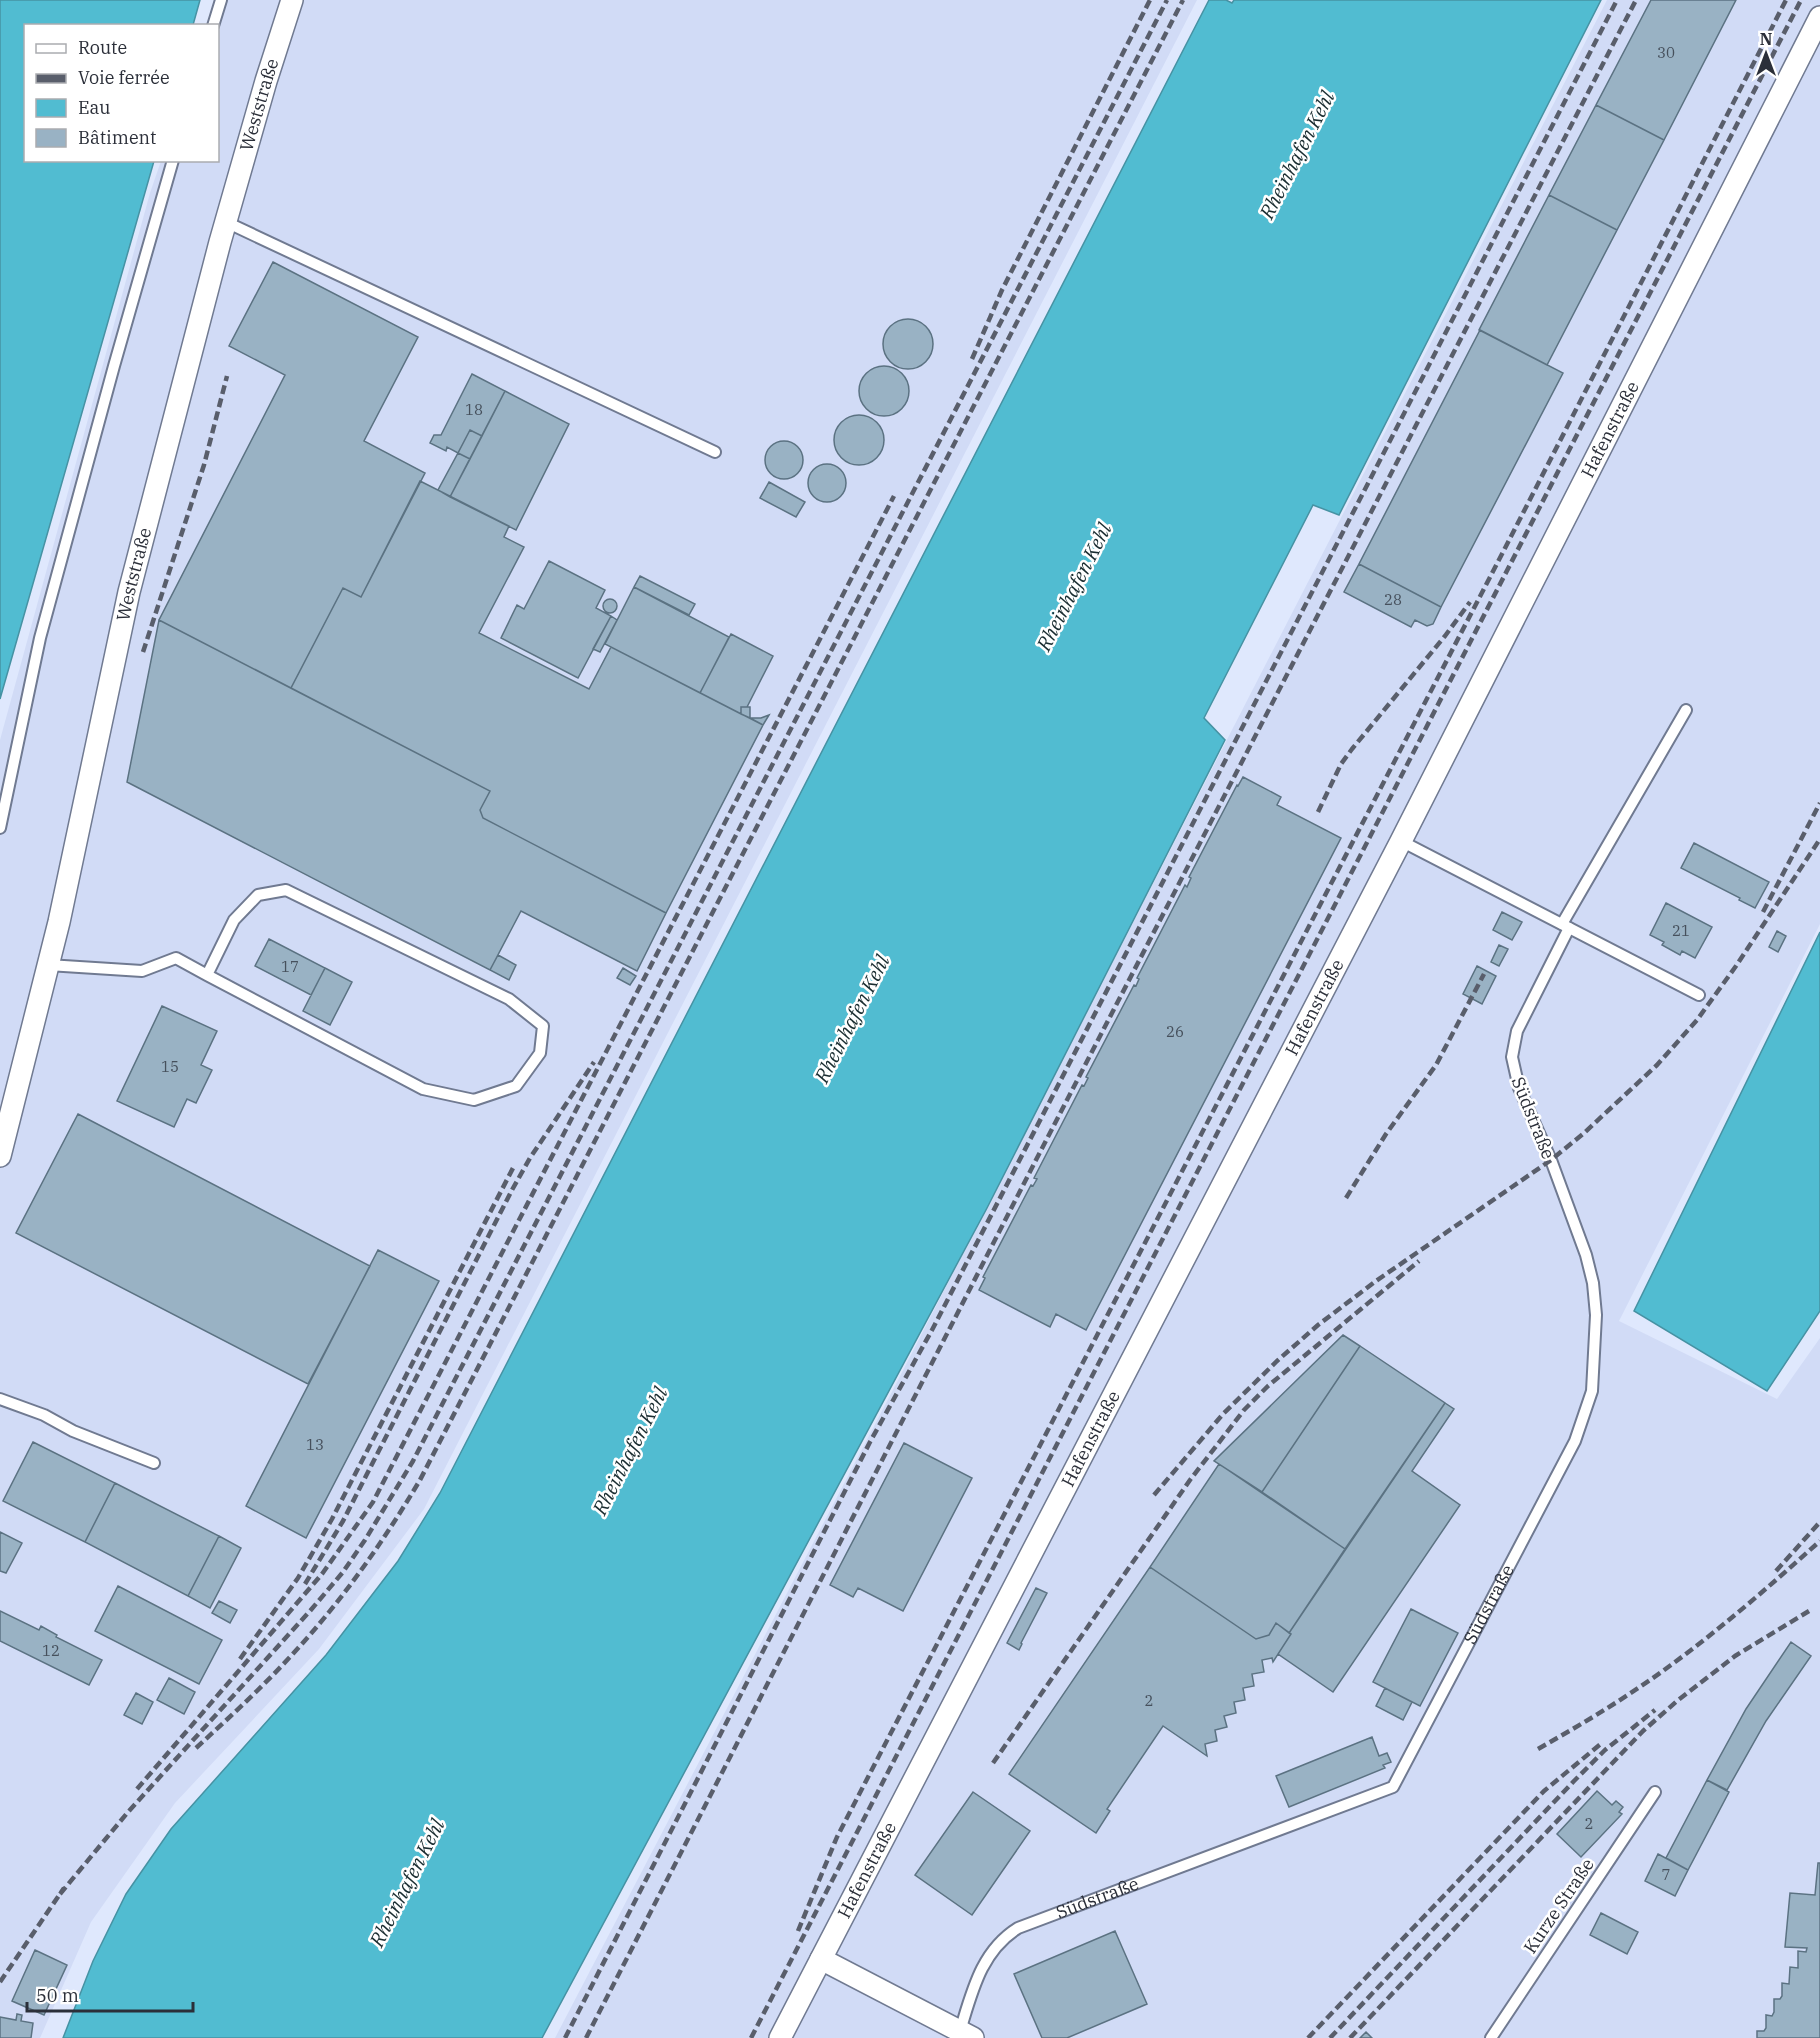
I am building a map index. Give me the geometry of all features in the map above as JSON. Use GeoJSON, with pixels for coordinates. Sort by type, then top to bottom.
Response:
{"type":"FeatureCollection","features":[{"type":"Feature","properties":{"kind":"street","name":"Weststraße"},"geometry":{"type":"LineString","coordinates":[[0,1156],[48,965],[129,592],[226,222],[266,81],[292,0]]}},
{"type":"Feature","properties":{"kind":"street","name":"Hafenstraße"},"geometry":{"type":"LineString","coordinates":[[780,2038],[1401,841],[1820,17]]}},
{"type":"Feature","properties":{"kind":"street","name":"Südstraße"},"geometry":{"type":"LineString","coordinates":[[821,1959],[967,2034]]}},
{"type":"Feature","properties":{"kind":"lane"},"geometry":{"type":"LineString","coordinates":[[214,24],[220,0]]}},
{"type":"Feature","properties":{"kind":"lane"},"geometry":{"type":"LineString","coordinates":[[0,828],[40,638],[110,377],[172,162]]}},
{"type":"Feature","properties":{"kind":"lane"},"geometry":{"type":"LineString","coordinates":[[226,222],[715,452]]}},
{"type":"Feature","properties":{"kind":"lane","name":"Südstraße"},"geometry":{"type":"LineString","coordinates":[[967,2034],[977,1978],[987,1958],[1005,1936],[1018,1928],[1393,1787],[1575,1441],[1592,1391],[1596,1315],[1591,1273],[1551,1160],[1519,1088],[1512,1057],[1517,1031],[1566,926],[1686,710]]}},
{"type":"Feature","properties":{"kind":"lane"},"geometry":{"type":"LineString","coordinates":[[1401,841],[1699,995]]}},
{"type":"Feature","properties":{"kind":"lane"},"geometry":{"type":"LineString","coordinates":[[48,965],[142,971],[176,958],[207,975],[423,1089],[474,1100],[516,1086],[540,1053],[543,1026],[509,999],[286,890],[258,895],[234,920],[207,975]]}},
{"type":"Feature","properties":{"kind":"lane"},"geometry":{"type":"LineString","coordinates":[[0,1399],[44,1415],[72,1431],[154,1463]]}},
{"type":"Feature","properties":{"kind":"lane","name":"Kurze Straße"},"geometry":{"type":"LineString","coordinates":[[1491,2038],[1655,1792]]}},
{"type":"Feature","properties":{"kind":"shaded area"},"geometry":{"type":"Polygon","coordinates":[[[224,0],[1197,0],[424,1509],[319,1649],[175,1803],[91,1922],[40,2038],[0,2038],[0,740],[150,193],[161,162],[219,162],[218,24],[224,0]]]}},
{"type":"Feature","properties":{"kind":"shaded area"},"geometry":{"type":"Polygon","coordinates":[[[1607,0],[1820,0],[1820,924],[1619,1321],[1777,1399],[1820,1338],[1820,2038],[555,2038],[896,1384],[1607,0]]]}},
{"type":"Feature","properties":{"kind":"water"},"geometry":{"type":"Polygon","coordinates":[[[0,0],[200,0],[193,24],[24,24],[24,162],[154,162],[0,699],[0,0]]]}},
{"type":"Feature","properties":{"kind":"water","name":"Rheinhafen Kehl"},"geometry":{"type":"Polygon","coordinates":[[[1209,0],[1226,0],[1232,3],[1234,0],[1601,0],[1339,515],[1313,505],[1204,718],[1225,740],[987,1208],[542,2038],[63,2038],[93,1961],[126,1894],[171,1829],[326,1655],[398,1561],[440,1493],[1209,0]]]}},
{"type":"Feature","properties":{"kind":"water"},"geometry":{"type":"Polygon","coordinates":[[[1820,932],[1820,1311],[1767,1391],[1634,1311],[1820,932]]]}},
{"type":"Feature","properties":{"kind":"building"},"geometry":{"type":"Polygon","coordinates":[[[1651,0],[1736,0],[1664,140],[1596,105],[1651,0]]]}},
{"type":"Feature","properties":{"kind":"building"},"geometry":{"type":"Polygon","coordinates":[[[1596,105],[1664,140],[1617,230],[1549,195],[1596,105]]]}},
{"type":"Feature","properties":{"kind":"building"},"geometry":{"type":"Polygon","coordinates":[[[1549,195],[1617,230],[1547,365],[1479,330],[1549,195]]]}},
{"type":"Feature","properties":{"kind":"building"},"geometry":{"type":"Polygon","coordinates":[[[273,262],[418,337],[364,441],[425,473],[361,597],[343,588],[291,688],[159,620],[285,375],[229,346],[273,262]]]}},
{"type":"Feature","properties":{"kind":"building"},"geometry":{"type":"Polygon","coordinates":[[[903,319],[913,319],[926,326],[933,339],[933,349],[926,362],[913,369],[903,369],[894,365],[887,358],[883,349],[883,339],[887,330],[894,323],[903,319]]]}},
{"type":"Feature","properties":{"kind":"building"},"geometry":{"type":"Polygon","coordinates":[[[1480,330],[1563,373],[1441,607],[1359,564],[1480,330]]]}},
{"type":"Feature","properties":{"kind":"building"},"geometry":{"type":"Polygon","coordinates":[[[879,366],[889,366],[902,373],[909,386],[909,396],[902,409],[889,416],[879,416],[870,412],[863,405],[859,396],[859,386],[863,377],[870,370],[879,366]]]}},
{"type":"Feature","properties":{"kind":"building"},"geometry":{"type":"Polygon","coordinates":[[[472,374],[505,391],[482,436],[470,430],[458,453],[447,447],[446,451],[430,443],[434,435],[441,435],[472,374]]]}},
{"type":"Feature","properties":{"kind":"building"},"geometry":{"type":"Polygon","coordinates":[[[505,391],[569,424],[516,530],[450,497],[505,391]]]}},
{"type":"Feature","properties":{"kind":"building"},"geometry":{"type":"Polygon","coordinates":[[[854,415],[864,415],[877,422],[884,435],[884,445],[877,458],[864,465],[854,465],[845,461],[838,454],[834,445],[834,435],[838,426],[845,419],[854,415]]]}},
{"type":"Feature","properties":{"kind":"building"},"geometry":{"type":"Polygon","coordinates":[[[470,430],[482,436],[470,459],[458,453],[470,430]]]}},
{"type":"Feature","properties":{"kind":"building"},"geometry":{"type":"Polygon","coordinates":[[[784,441],[797,447],[803,460],[797,473],[784,479],[771,473],[765,460],[771,447],[784,441]]]}},
{"type":"Feature","properties":{"kind":"building"},"geometry":{"type":"Polygon","coordinates":[[[458,453],[470,459],[450,497],[438,490],[458,453]]]}},
{"type":"Feature","properties":{"kind":"building"},"geometry":{"type":"Polygon","coordinates":[[[827,464],[840,470],[846,483],[840,496],[827,502],[814,496],[808,483],[814,470],[827,464]]]}},
{"type":"Feature","properties":{"kind":"building"},"geometry":{"type":"Polygon","coordinates":[[[420,481],[509,526],[504,537],[524,547],[479,633],[589,689],[611,647],[763,725],[666,913],[483,818],[480,810],[490,791],[291,688],[343,588],[361,597],[420,481]]]}},
{"type":"Feature","properties":{"kind":"building"},"geometry":{"type":"Polygon","coordinates":[[[769,482],[805,502],[796,517],[760,498],[769,482]]]}},
{"type":"Feature","properties":{"kind":"building"},"geometry":{"type":"Polygon","coordinates":[[[549,561],[605,590],[596,608],[611,616],[578,678],[501,638],[517,605],[524,609],[549,561]]]}},
{"type":"Feature","properties":{"kind":"building"},"geometry":{"type":"Polygon","coordinates":[[[1359,564],[1441,607],[1433,624],[1427,626],[1415,620],[1411,627],[1344,592],[1359,564]]]}},
{"type":"Feature","properties":{"kind":"building"},"geometry":{"type":"Polygon","coordinates":[[[640,576],[695,604],[689,615],[634,587],[640,576]]]}},
{"type":"Feature","properties":{"kind":"building"},"geometry":{"type":"Polygon","coordinates":[[[634,587],[729,637],[700,693],[605,644],[634,587]]]}},
{"type":"Feature","properties":{"kind":"building"},"geometry":{"type":"Polygon","coordinates":[[[610,599],[615,601],[617,606],[615,611],[610,613],[605,611],[603,606],[605,601],[610,599]]]}},
{"type":"Feature","properties":{"kind":"building"},"geometry":{"type":"Polygon","coordinates":[[[611,616],[617,620],[600,652],[593,649],[611,616]]]}},
{"type":"Feature","properties":{"kind":"building"},"geometry":{"type":"Polygon","coordinates":[[[159,620],[490,791],[480,810],[483,818],[666,913],[637,971],[521,911],[490,970],[127,782],[159,620]]]}},
{"type":"Feature","properties":{"kind":"building"},"geometry":{"type":"Polygon","coordinates":[[[731,634],[773,656],[747,707],[741,707],[741,714],[700,693],[731,634]]]}},
{"type":"Feature","properties":{"kind":"building"},"geometry":{"type":"Polygon","coordinates":[[[741,707],[750,707],[750,718],[741,714],[741,707]]]}},
{"type":"Feature","properties":{"kind":"building"},"geometry":{"type":"Polygon","coordinates":[[[769,715],[763,725],[750,718],[761,718],[769,715]]]}},
{"type":"Feature","properties":{"kind":"building"},"geometry":{"type":"Polygon","coordinates":[[[1243,777],[1281,797],[1277,805],[1341,838],[1086,1330],[1056,1314],[1050,1327],[979,1290],[985,1278],[983,1277],[1031,1185],[1033,1186],[1037,1179],[1034,1178],[1082,1085],[1084,1086],[1088,1078],[1086,1077],[1134,985],[1136,986],[1139,979],[1137,978],[1243,777]]]}},
{"type":"Feature","properties":{"kind":"building"},"geometry":{"type":"Polygon","coordinates":[[[1694,843],[1769,882],[1755,908],[1681,868],[1694,843]]]}},
{"type":"Feature","properties":{"kind":"building"},"geometry":{"type":"Polygon","coordinates":[[[1666,903],[1712,927],[1695,958],[1682,951],[1680,955],[1662,945],[1664,942],[1650,935],[1666,903]]]}},
{"type":"Feature","properties":{"kind":"building"},"geometry":{"type":"Polygon","coordinates":[[[1502,912],[1522,922],[1512,940],[1493,930],[1502,912]]]}},
{"type":"Feature","properties":{"kind":"building"},"geometry":{"type":"Polygon","coordinates":[[[1777,931],[1786,936],[1778,952],[1769,947],[1777,931]]]}},
{"type":"Feature","properties":{"kind":"building"},"geometry":{"type":"Polygon","coordinates":[[[269,939],[325,968],[311,995],[255,966],[269,939]]]}},
{"type":"Feature","properties":{"kind":"building"},"geometry":{"type":"Polygon","coordinates":[[[1499,945],[1508,949],[1499,966],[1491,962],[1499,945]]]}},
{"type":"Feature","properties":{"kind":"building"},"geometry":{"type":"Polygon","coordinates":[[[498,955],[516,965],[509,980],[490,970],[498,955]]]}},
{"type":"Feature","properties":{"kind":"building"},"geometry":{"type":"Polygon","coordinates":[[[1477,966],[1496,976],[1482,1004],[1463,994],[1477,966]]]}},
{"type":"Feature","properties":{"kind":"building"},"geometry":{"type":"Polygon","coordinates":[[[325,968],[352,982],[330,1025],[303,1011],[325,968]]]}},
{"type":"Feature","properties":{"kind":"building"},"geometry":{"type":"Polygon","coordinates":[[[623,968],[636,976],[630,985],[617,978],[623,968]]]}},
{"type":"Feature","properties":{"kind":"building"},"geometry":{"type":"Polygon","coordinates":[[[162,1006],[217,1031],[201,1065],[212,1070],[196,1103],[187,1099],[174,1127],[117,1101],[162,1006]]]}},
{"type":"Feature","properties":{"kind":"building"},"geometry":{"type":"Polygon","coordinates":[[[78,1114],[370,1266],[308,1384],[16,1233],[78,1114]]]}},
{"type":"Feature","properties":{"kind":"building"},"geometry":{"type":"Polygon","coordinates":[[[378,1250],[439,1281],[306,1538],[246,1506],[378,1250]]]}},
{"type":"Feature","properties":{"kind":"building"},"geometry":{"type":"Polygon","coordinates":[[[1343,1335],[1360,1346],[1262,1492],[1214,1461],[1343,1335]]]}},
{"type":"Feature","properties":{"kind":"building"},"geometry":{"type":"Polygon","coordinates":[[[1360,1346],[1445,1403],[1345,1549],[1262,1492],[1360,1346]]]}},
{"type":"Feature","properties":{"kind":"building"},"geometry":{"type":"Polygon","coordinates":[[[1445,1403],[1454,1409],[1412,1471],[1460,1505],[1333,1692],[1278,1654],[1291,1634],[1289,1633],[1445,1403]]]}},
{"type":"Feature","properties":{"kind":"building"},"geometry":{"type":"Polygon","coordinates":[[[33,1442],[115,1483],[85,1542],[3,1501],[33,1442]]]}},
{"type":"Feature","properties":{"kind":"building"},"geometry":{"type":"Polygon","coordinates":[[[904,1443],[972,1478],[903,1611],[858,1588],[853,1597],[830,1585],[904,1443]]]}},
{"type":"Feature","properties":{"kind":"building"},"geometry":{"type":"Polygon","coordinates":[[[1219,1464],[1345,1549],[1289,1633],[1276,1623],[1269,1635],[1256,1639],[1150,1567],[1219,1464]]]}},
{"type":"Feature","properties":{"kind":"building"},"geometry":{"type":"Polygon","coordinates":[[[115,1483],[219,1536],[188,1596],[85,1542],[115,1483]]]}},
{"type":"Feature","properties":{"kind":"building"},"geometry":{"type":"Polygon","coordinates":[[[0,1532],[22,1543],[6,1573],[0,1571],[0,1532]]]}},
{"type":"Feature","properties":{"kind":"building"},"geometry":{"type":"Polygon","coordinates":[[[219,1536],[241,1548],[210,1608],[188,1596],[219,1536]]]}},
{"type":"Feature","properties":{"kind":"building"},"geometry":{"type":"Polygon","coordinates":[[[1150,1567],[1256,1639],[1269,1635],[1276,1623],[1291,1634],[1273,1662],[1272,1658],[1262,1660],[1264,1672],[1252,1674],[1254,1686],[1243,1688],[1245,1700],[1234,1702],[1236,1713],[1224,1716],[1227,1727],[1215,1730],[1217,1741],[1205,1744],[1207,1756],[1163,1726],[1107,1809],[1110,1811],[1096,1833],[1009,1774],[1150,1567]]]}},
{"type":"Feature","properties":{"kind":"building"},"geometry":{"type":"Polygon","coordinates":[[[118,1586],[222,1640],[199,1684],[95,1631],[118,1586]]]}},
{"type":"Feature","properties":{"kind":"building"},"geometry":{"type":"Polygon","coordinates":[[[1036,1588],[1047,1593],[1019,1650],[1007,1643],[1036,1588]]]}},
{"type":"Feature","properties":{"kind":"building"},"geometry":{"type":"Polygon","coordinates":[[[219,1601],[237,1610],[230,1623],[212,1613],[219,1601]]]}},
{"type":"Feature","properties":{"kind":"building"},"geometry":{"type":"Polygon","coordinates":[[[1411,1609],[1458,1633],[1420,1706],[1373,1682],[1411,1609]]]}},
{"type":"Feature","properties":{"kind":"building"},"geometry":{"type":"Polygon","coordinates":[[[0,1611],[39,1630],[41,1626],[57,1635],[56,1637],[102,1660],[89,1685],[0,1641],[0,1611]]]}},
{"type":"Feature","properties":{"kind":"building"},"geometry":{"type":"Polygon","coordinates":[[[1791,1642],[1811,1656],[1766,1721],[1727,1790],[1707,1780],[1746,1709],[1791,1642]]]}},
{"type":"Feature","properties":{"kind":"building"},"geometry":{"type":"Polygon","coordinates":[[[169,1678],[195,1692],[184,1714],[157,1700],[169,1678]]]}},
{"type":"Feature","properties":{"kind":"building"},"geometry":{"type":"Polygon","coordinates":[[[1385,1688],[1412,1702],[1403,1720],[1376,1706],[1385,1688]]]}},
{"type":"Feature","properties":{"kind":"building"},"geometry":{"type":"Polygon","coordinates":[[[136,1693],[153,1702],[142,1724],[124,1715],[136,1693]]]}},
{"type":"Feature","properties":{"kind":"building"},"geometry":{"type":"Polygon","coordinates":[[[1372,1737],[1379,1756],[1387,1753],[1391,1762],[1383,1765],[1385,1768],[1289,1807],[1276,1776],[1372,1737]]]}},
{"type":"Feature","properties":{"kind":"building"},"geometry":{"type":"Polygon","coordinates":[[[1707,1780],[1729,1792],[1688,1870],[1666,1858],[1707,1780]]]}},
{"type":"Feature","properties":{"kind":"building"},"geometry":{"type":"Polygon","coordinates":[[[1597,1791],[1612,1805],[1616,1801],[1623,1807],[1619,1812],[1622,1814],[1581,1857],[1557,1834],[1597,1791]]]}},
{"type":"Feature","properties":{"kind":"building"},"geometry":{"type":"Polygon","coordinates":[[[973,1792],[1030,1831],[972,1915],[915,1875],[973,1792]]]}},
{"type":"Feature","properties":{"kind":"building"},"geometry":{"type":"Polygon","coordinates":[[[1658,1854],[1688,1870],[1675,1896],[1645,1881],[1658,1854]]]}},
{"type":"Feature","properties":{"kind":"building"},"geometry":{"type":"Polygon","coordinates":[[[1818,1863],[1820,1863],[1820,2038],[1757,2038],[1757,2031],[1764,2031],[1766,2028],[1766,2015],[1772,2016],[1774,2012],[1774,1999],[1780,1999],[1782,1996],[1782,1983],[1789,1984],[1790,1967],[1798,1968],[1798,1951],[1806,1952],[1807,1948],[1785,1947],[1790,1893],[1815,1895],[1818,1863]]]}},
{"type":"Feature","properties":{"kind":"building"},"geometry":{"type":"Polygon","coordinates":[[[1601,1913],[1638,1932],[1627,1954],[1590,1935],[1601,1913]]]}},
{"type":"Feature","properties":{"kind":"building"},"geometry":{"type":"Polygon","coordinates":[[[1115,1931],[1147,2004],[1067,2038],[1042,2038],[1014,1974],[1115,1931]]]}},
{"type":"Feature","properties":{"kind":"building"},"geometry":{"type":"Polygon","coordinates":[[[35,1950],[67,1965],[44,2015],[12,2001],[35,1950]]]}},
{"type":"Feature","properties":{"kind":"building"},"geometry":{"type":"Polygon","coordinates":[[[17,2014],[22,2015],[21,2021],[33,2023],[31,2038],[0,2038],[0,2017],[16,2020],[17,2014]]]}},
{"type":"Feature","properties":{"kind":"building"},"geometry":{"type":"Polygon","coordinates":[[[1366,2032],[1372,2038],[1360,2038],[1366,2032]]]}},
{"type":"Feature","properties":{"kind":"railway"},"geometry":{"type":"LineString","coordinates":[[972,359],[1002,290],[1150,0]]}},
{"type":"Feature","properties":{"kind":"railway"},"geometry":{"type":"LineString","coordinates":[[60,1894],[128,1812],[343,1572],[413,1461],[1167,0]]}},
{"type":"Feature","properties":{"kind":"railway"},"geometry":{"type":"LineString","coordinates":[[196,1748],[262,1686],[317,1627],[364,1566],[420,1480],[1183,0]]}},
{"type":"Feature","properties":{"kind":"railway"},"geometry":{"type":"LineString","coordinates":[[565,2038],[870,1442],[932,1330],[1617,0]]}},
{"type":"Feature","properties":{"kind":"railway"},"geometry":{"type":"LineString","coordinates":[[586,2038],[1037,1158],[1636,0]]}},
{"type":"Feature","properties":{"kind":"railway"},"geometry":{"type":"LineString","coordinates":[[798,1931],[837,1837],[1503,552],[1786,0]]}},
{"type":"Feature","properties":{"kind":"railway"},"geometry":{"type":"LineString","coordinates":[[751,2038],[1801,0]]}},
{"type":"Feature","properties":{"kind":"railway"},"geometry":{"type":"LineString","coordinates":[[143,652],[204,465],[227,376]]}},
{"type":"Feature","properties":{"kind":"railway"},"geometry":{"type":"LineString","coordinates":[[137,1789],[322,1574],[373,1502],[894,496]]}},
{"type":"Feature","properties":{"kind":"railway"},"geometry":{"type":"LineString","coordinates":[[1318,812],[1341,764],[1470,602]]}},
{"type":"Feature","properties":{"kind":"railway"},"geometry":{"type":"LineString","coordinates":[[1763,912],[1820,803]]}},
{"type":"Feature","properties":{"kind":"railway"},"geometry":{"type":"LineString","coordinates":[[1154,1495],[1223,1414],[1318,1325],[1376,1281],[1551,1160],[1583,1134],[1657,1065],[1697,1020],[1736,966],[1820,839]]}},
{"type":"Feature","properties":{"kind":"railway"},"geometry":{"type":"LineString","coordinates":[[1346,1198],[1386,1134],[1436,1065],[1484,974]]}},
{"type":"Feature","properties":{"kind":"railway"},"geometry":{"type":"LineString","coordinates":[[305,1584],[343,1521],[512,1190],[530,1158],[594,1062]]}},
{"type":"Feature","properties":{"kind":"railway"},"geometry":{"type":"LineString","coordinates":[[240,1659],[298,1578],[332,1519],[513,1168]]}},
{"type":"Feature","properties":{"kind":"railway"},"geometry":{"type":"LineString","coordinates":[[993,1763],[1190,1480],[1244,1410],[1268,1386],[1419,1261]]}},
{"type":"Feature","properties":{"kind":"railway"},"geometry":{"type":"LineString","coordinates":[[1776,1571],[1820,1522]]}},
{"type":"Feature","properties":{"kind":"railway"},"geometry":{"type":"LineString","coordinates":[[1538,1749],[1639,1688],[1690,1651],[1820,1541]]}},
{"type":"Feature","properties":{"kind":"railway"},"geometry":{"type":"LineString","coordinates":[[1350,2038],[1643,1731],[1735,1656],[1809,1611]]}},
{"type":"Feature","properties":{"kind":"railway"},"geometry":{"type":"LineString","coordinates":[[1330,2038],[1574,1781],[1605,1750],[1655,1710]]}},
{"type":"Feature","properties":{"kind":"railway"},"geometry":{"type":"LineString","coordinates":[[1308,2038],[1544,1791],[1603,1742]]}},
{"type":"Feature","properties":{"kind":"railway"},"geometry":{"type":"LineString","coordinates":[[0,1982],[64,1888]]}}]}
